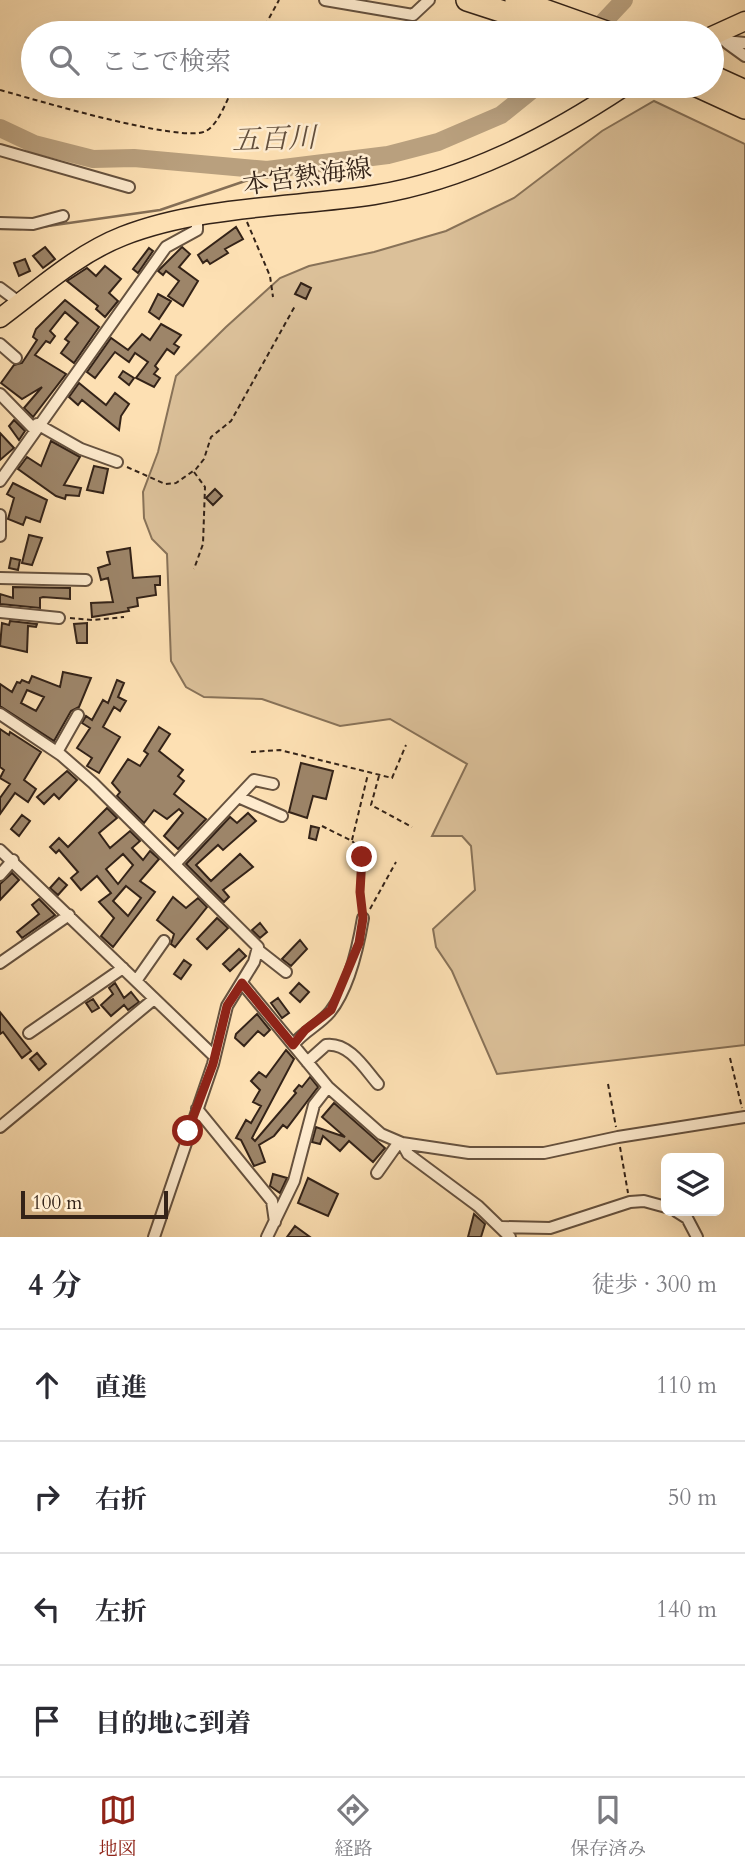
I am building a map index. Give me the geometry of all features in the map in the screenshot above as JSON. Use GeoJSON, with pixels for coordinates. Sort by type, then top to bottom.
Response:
{"type":"FeatureCollection","features":[{"type":"Feature","properties":{"kind":"highway"},"geometry":{"type":"LineString","coordinates":[[467,0],[531,21]]}},
{"type":"Feature","properties":{"kind":"highway"},"geometry":{"type":"LineString","coordinates":[[516,0],[575,21]]}},
{"type":"Feature","properties":{"kind":"highway"},"geometry":{"type":"LineString","coordinates":[[724,81],[745,91]]}},
{"type":"Feature","properties":{"kind":"highway"},"geometry":{"type":"LineString","coordinates":[[723,98],[745,108]]}},
{"type":"Feature","properties":{"kind":"main road"},"geometry":{"type":"LineString","coordinates":[[724,33],[745,21]]}},
{"type":"Feature","properties":{"kind":"main road","name":"本宮熱海線"},"geometry":{"type":"LineString","coordinates":[[0,318],[77,260],[120,237],[197,218],[377,194],[451,175],[534,142],[606,98]]}},
{"type":"Feature","properties":{"kind":"street"},"geometry":{"type":"LineString","coordinates":[[325,0],[413,15],[429,0]]}},
{"type":"Feature","properties":{"kind":"street"},"geometry":{"type":"LineString","coordinates":[[724,38],[745,43]]}},
{"type":"Feature","properties":{"kind":"street"},"geometry":{"type":"LineString","coordinates":[[724,41],[745,56]]}},
{"type":"Feature","properties":{"kind":"street"},"geometry":{"type":"LineString","coordinates":[[0,150],[129,187]]}},
{"type":"Feature","properties":{"kind":"street"},"geometry":{"type":"LineString","coordinates":[[0,223],[33,224],[63,216]]}},
{"type":"Feature","properties":{"kind":"street"},"geometry":{"type":"LineString","coordinates":[[0,481],[166,247],[197,230],[197,218]]}},
{"type":"Feature","properties":{"kind":"street"},"geometry":{"type":"LineString","coordinates":[[0,288],[20,303]]}},
{"type":"Feature","properties":{"kind":"street"},"geometry":{"type":"LineString","coordinates":[[0,344],[16,358]]}},
{"type":"Feature","properties":{"kind":"street"},"geometry":{"type":"LineString","coordinates":[[0,394],[36,427],[81,449],[117,462]]}},
{"type":"Feature","properties":{"kind":"street"},"geometry":{"type":"LineString","coordinates":[[0,515],[0,536]]}},
{"type":"Feature","properties":{"kind":"street"},"geometry":{"type":"LineString","coordinates":[[0,578],[86,580]]}},
{"type":"Feature","properties":{"kind":"street"},"geometry":{"type":"LineString","coordinates":[[0,612],[59,618]]}},
{"type":"Feature","properties":{"kind":"street"},"geometry":{"type":"LineString","coordinates":[[0,715],[57,752],[93,783],[256,944],[258,950],[286,972]]}},
{"type":"Feature","properties":{"kind":"street"},"geometry":{"type":"LineString","coordinates":[[57,752],[78,715]]}},
{"type":"Feature","properties":{"kind":"street"},"geometry":{"type":"LineString","coordinates":[[175,864],[254,780],[273,784]]}},
{"type":"Feature","properties":{"kind":"street"},"geometry":{"type":"LineString","coordinates":[[238,797],[282,816]]}},
{"type":"Feature","properties":{"kind":"street"},"geometry":{"type":"LineString","coordinates":[[0,850],[214,1056]]}},
{"type":"Feature","properties":{"kind":"street"},"geometry":{"type":"LineString","coordinates":[[0,875],[13,860]]}},
{"type":"Feature","properties":{"kind":"street"},"geometry":{"type":"LineString","coordinates":[[0,963],[69,915]]}},
{"type":"Feature","properties":{"kind":"street"},"geometry":{"type":"LineString","coordinates":[[293,1045],[305,1030],[331,1010],[359,943],[363,918]]}},
{"type":"Feature","properties":{"kind":"street"},"geometry":{"type":"LineString","coordinates":[[136,981],[164,942]]}},
{"type":"Feature","properties":{"kind":"street"},"geometry":{"type":"LineString","coordinates":[[154,1237],[214,1056],[227,1006],[258,950]]}},
{"type":"Feature","properties":{"kind":"street"},"geometry":{"type":"LineString","coordinates":[[29,1033],[122,968]]}},
{"type":"Feature","properties":{"kind":"street"},"geometry":{"type":"LineString","coordinates":[[242,983],[328,1087],[381,1134],[400,1143],[469,1153],[544,1153],[618,1137],[745,1117]]}},
{"type":"Feature","properties":{"kind":"street"},"geometry":{"type":"LineString","coordinates":[[0,1126],[154,999]]}},
{"type":"Feature","properties":{"kind":"street"},"geometry":{"type":"LineString","coordinates":[[307,1062],[326,1045],[338,1045],[352,1055],[379,1084]]}},
{"type":"Feature","properties":{"kind":"street"},"geometry":{"type":"LineString","coordinates":[[267,1237],[294,1181],[314,1105],[328,1087]]}},
{"type":"Feature","properties":{"kind":"street"},"geometry":{"type":"LineString","coordinates":[[197,1109],[272,1201],[275,1222]]}},
{"type":"Feature","properties":{"kind":"street"},"geometry":{"type":"LineString","coordinates":[[377,1173],[400,1143]]}},
{"type":"Feature","properties":{"kind":"street"},"geometry":{"type":"LineString","coordinates":[[400,1143],[408,1154],[502,1227],[510,1237]]}},
{"type":"Feature","properties":{"kind":"street"},"geometry":{"type":"LineString","coordinates":[[502,1227],[550,1227],[630,1202],[644,1201],[661,1206]]}},
{"type":"Feature","properties":{"kind":"street"},"geometry":{"type":"LineString","coordinates":[[684,1216],[697,1237]]}},
{"type":"Feature","properties":{"kind":"path"},"geometry":{"type":"LineString","coordinates":[[268,21],[279,0]]}},
{"type":"Feature","properties":{"kind":"path"},"geometry":{"type":"LineString","coordinates":[[0,90],[21,95]]}},
{"type":"Feature","properties":{"kind":"path"},"geometry":{"type":"LineString","coordinates":[[32,98],[143,126],[196,135],[212,127],[228,98]]}},
{"type":"Feature","properties":{"kind":"path"},"geometry":{"type":"LineString","coordinates":[[242,211],[270,276],[273,297]]}},
{"type":"Feature","properties":{"kind":"path"},"geometry":{"type":"LineString","coordinates":[[117,462],[165,484],[176,483],[194,471],[204,458],[211,438],[231,421],[295,306]]}},
{"type":"Feature","properties":{"kind":"path"},"geometry":{"type":"LineString","coordinates":[[194,471],[205,487],[203,544],[194,569]]}},
{"type":"Feature","properties":{"kind":"path"},"geometry":{"type":"LineString","coordinates":[[59,618],[93,620],[124,617]]}},
{"type":"Feature","properties":{"kind":"path"},"geometry":{"type":"LineString","coordinates":[[251,752],[280,750],[391,778],[406,745]]}},
{"type":"Feature","properties":{"kind":"path"},"geometry":{"type":"LineString","coordinates":[[352,841],[368,773]]}},
{"type":"Feature","properties":{"kind":"path"},"geometry":{"type":"LineString","coordinates":[[379,775],[371,805],[412,827]]}},
{"type":"Feature","properties":{"kind":"path"},"geometry":{"type":"LineString","coordinates":[[322,826],[359,846],[362,857],[360,892],[363,918]]}},
{"type":"Feature","properties":{"kind":"path"},"geometry":{"type":"LineString","coordinates":[[363,918],[374,905],[396,862]]}},
{"type":"Feature","properties":{"kind":"path"},"geometry":{"type":"LineString","coordinates":[[730,1058],[745,1117]]}},
{"type":"Feature","properties":{"kind":"shaded area"},"geometry":{"type":"Polygon","coordinates":[[[654,101],[745,144],[745,1045],[497,1074],[452,971],[436,947],[433,929],[475,890],[471,846],[462,836],[432,836],[467,764],[390,719],[340,726],[262,699],[204,697],[186,687],[171,661],[167,554],[152,539],[144,518],[143,492],[158,452],[176,376],[280,278],[309,266],[374,252],[446,231],[514,198],[602,131],[654,101]]]}},
{"type":"Feature","properties":{"kind":"building"},"geometry":{"type":"Polygon","coordinates":[[[236,227],[243,239],[225,249],[228,253],[210,264],[207,260],[203,263],[198,255],[236,227]]]}},
{"type":"Feature","properties":{"kind":"building"},"geometry":{"type":"Polygon","coordinates":[[[45,247],[55,259],[43,268],[33,256],[45,247]]]}},
{"type":"Feature","properties":{"kind":"building"},"geometry":{"type":"Polygon","coordinates":[[[182,247],[190,254],[179,267],[198,281],[183,306],[168,296],[179,281],[166,271],[163,275],[158,271],[182,247]]]}},
{"type":"Feature","properties":{"kind":"building"},"geometry":{"type":"Polygon","coordinates":[[[149,248],[153,251],[138,273],[133,269],[149,248]]]}},
{"type":"Feature","properties":{"kind":"building"},"geometry":{"type":"Polygon","coordinates":[[[25,259],[30,271],[19,276],[14,263],[25,259]]]}},
{"type":"Feature","properties":{"kind":"building"},"geometry":{"type":"Polygon","coordinates":[[[105,266],[121,279],[109,293],[118,301],[105,317],[96,309],[98,306],[67,281],[87,268],[96,276],[105,266]]]}},
{"type":"Feature","properties":{"kind":"building"},"geometry":{"type":"Polygon","coordinates":[[[301,283],[311,288],[306,299],[295,294],[301,283]]]}},
{"type":"Feature","properties":{"kind":"building"},"geometry":{"type":"Polygon","coordinates":[[[158,294],[171,301],[159,319],[149,312],[158,294]]]}},
{"type":"Feature","properties":{"kind":"building"},"geometry":{"type":"Polygon","coordinates":[[[65,300],[99,327],[74,363],[61,353],[69,342],[65,339],[78,323],[65,312],[50,331],[55,336],[50,343],[46,341],[35,355],[66,374],[33,417],[24,408],[42,387],[22,399],[1,383],[14,365],[22,363],[37,340],[33,337],[36,329],[65,300]]]}},
{"type":"Feature","properties":{"kind":"building"},"geometry":{"type":"Polygon","coordinates":[[[161,324],[181,335],[174,344],[179,347],[174,354],[167,349],[155,366],[158,369],[154,374],[160,378],[154,387],[136,378],[148,362],[135,353],[129,362],[115,352],[95,378],[87,372],[111,338],[128,350],[142,334],[150,340],[161,324]]]}},
{"type":"Feature","properties":{"kind":"building"},"geometry":{"type":"Polygon","coordinates":[[[123,371],[134,378],[129,385],[119,377],[123,371]]]}},
{"type":"Feature","properties":{"kind":"building"},"geometry":{"type":"Polygon","coordinates":[[[79,383],[106,405],[115,393],[129,404],[121,416],[119,430],[82,400],[78,405],[69,397],[79,383]]]}},
{"type":"Feature","properties":{"kind":"building"},"geometry":{"type":"Polygon","coordinates":[[[14,420],[25,431],[19,440],[9,426],[14,420]]]}},
{"type":"Feature","properties":{"kind":"building"},"geometry":{"type":"Polygon","coordinates":[[[0,433],[14,448],[0,460],[0,433]]]}},
{"type":"Feature","properties":{"kind":"building"},"geometry":{"type":"Polygon","coordinates":[[[51,441],[80,457],[64,485],[81,488],[79,496],[66,495],[65,499],[56,496],[18,469],[27,457],[41,466],[51,441]]]}},
{"type":"Feature","properties":{"kind":"building"},"geometry":{"type":"Polygon","coordinates":[[[94,466],[108,469],[103,493],[87,490],[94,466]]]}},
{"type":"Feature","properties":{"kind":"building"},"geometry":{"type":"Polygon","coordinates":[[[13,483],[47,500],[40,522],[26,517],[23,525],[8,519],[14,498],[7,494],[13,483]]]}},
{"type":"Feature","properties":{"kind":"building"},"geometry":{"type":"Polygon","coordinates":[[[215,489],[222,496],[213,505],[206,498],[215,489]]]}},
{"type":"Feature","properties":{"kind":"building"},"geometry":{"type":"Polygon","coordinates":[[[29,535],[42,538],[32,565],[22,563],[29,535]]]}},
{"type":"Feature","properties":{"kind":"building"},"geometry":{"type":"Polygon","coordinates":[[[130,548],[133,578],[160,576],[160,585],[155,585],[156,595],[137,598],[138,606],[128,608],[129,611],[92,617],[91,603],[113,602],[108,578],[101,580],[98,568],[110,564],[107,552],[130,548]]]}},
{"type":"Feature","properties":{"kind":"building"},"geometry":{"type":"Polygon","coordinates":[[[11,558],[20,560],[18,570],[9,568],[11,558]]]}},
{"type":"Feature","properties":{"kind":"building"},"geometry":{"type":"Polygon","coordinates":[[[13,587],[70,588],[70,599],[43,597],[40,598],[40,608],[0,604],[0,594],[13,598],[13,587]]]}},
{"type":"Feature","properties":{"kind":"building"},"geometry":{"type":"Polygon","coordinates":[[[10,621],[37,624],[36,627],[28,626],[27,652],[0,646],[2,623],[9,625],[10,621]]]}},
{"type":"Feature","properties":{"kind":"building"},"geometry":{"type":"Polygon","coordinates":[[[87,623],[87,643],[77,643],[74,624],[87,623]]]}},
{"type":"Feature","properties":{"kind":"building"},"geometry":{"type":"Polygon","coordinates":[[[63,672],[91,678],[79,707],[71,711],[54,741],[0,706],[0,684],[12,692],[17,682],[22,680],[29,683],[32,676],[60,687],[63,672]],[[27,690],[21,703],[36,711],[44,697],[27,690]]]}},
{"type":"Feature","properties":{"kind":"building"},"geometry":{"type":"Polygon","coordinates":[[[117,680],[124,683],[118,697],[126,701],[120,711],[114,707],[103,727],[120,737],[99,773],[87,766],[92,758],[77,748],[90,728],[82,723],[86,716],[92,720],[103,700],[108,703],[117,680]]]}},
{"type":"Feature","properties":{"kind":"building"},"geometry":{"type":"Polygon","coordinates":[[[159,727],[170,734],[159,751],[183,770],[178,776],[184,781],[174,794],[206,819],[178,849],[164,836],[183,813],[179,809],[167,819],[154,810],[144,823],[117,796],[120,792],[112,783],[128,759],[140,766],[148,754],[144,751],[159,727]]]}},
{"type":"Feature","properties":{"kind":"building"},"geometry":{"type":"Polygon","coordinates":[[[0,729],[9,735],[10,732],[41,752],[24,780],[36,789],[28,802],[15,793],[0,814],[0,798],[10,784],[0,778],[4,770],[0,767],[0,729]]]}},
{"type":"Feature","properties":{"kind":"building"},"geometry":{"type":"Polygon","coordinates":[[[301,763],[333,771],[326,799],[313,796],[307,818],[289,812],[301,763]]]}},
{"type":"Feature","properties":{"kind":"building"},"geometry":{"type":"Polygon","coordinates":[[[67,771],[77,780],[59,799],[54,794],[44,804],[37,797],[67,771]]]}},
{"type":"Feature","properties":{"kind":"building"},"geometry":{"type":"Polygon","coordinates":[[[107,808],[117,818],[99,833],[110,848],[130,831],[140,841],[132,848],[143,860],[150,851],[159,859],[140,881],[155,892],[113,947],[101,936],[114,918],[99,902],[111,893],[97,876],[81,890],[71,878],[78,872],[59,850],[56,853],[50,847],[59,838],[68,847],[107,808]],[[123,854],[106,869],[118,884],[133,865],[123,854]],[[126,886],[113,901],[128,916],[141,898],[126,886]]]}},
{"type":"Feature","properties":{"kind":"building"},"geometry":{"type":"Polygon","coordinates":[[[248,813],[256,821],[223,850],[218,845],[196,865],[211,881],[240,854],[253,867],[223,890],[229,897],[224,902],[186,864],[230,817],[237,823],[248,813]]]}},
{"type":"Feature","properties":{"kind":"building"},"geometry":{"type":"Polygon","coordinates":[[[22,815],[30,821],[19,836],[11,829],[22,815]]]}},
{"type":"Feature","properties":{"kind":"building"},"geometry":{"type":"Polygon","coordinates":[[[311,826],[319,828],[316,840],[309,838],[311,826]]]}},
{"type":"Feature","properties":{"kind":"building"},"geometry":{"type":"Polygon","coordinates":[[[12,873],[19,880],[0,900],[0,884],[12,873]]]}},
{"type":"Feature","properties":{"kind":"building"},"geometry":{"type":"Polygon","coordinates":[[[59,878],[67,885],[58,895],[50,888],[59,878]]]}},
{"type":"Feature","properties":{"kind":"building"},"geometry":{"type":"Polygon","coordinates":[[[173,897],[186,908],[198,898],[207,907],[175,947],[171,944],[174,934],[157,920],[173,897]]]}},
{"type":"Feature","properties":{"kind":"building"},"geometry":{"type":"Polygon","coordinates":[[[39,899],[55,915],[22,938],[17,932],[39,914],[32,905],[39,899]]]}},
{"type":"Feature","properties":{"kind":"building"},"geometry":{"type":"Polygon","coordinates":[[[217,918],[228,928],[207,949],[197,939],[217,918]]]}},
{"type":"Feature","properties":{"kind":"building"},"geometry":{"type":"Polygon","coordinates":[[[260,923],[267,932],[260,938],[252,930],[260,923]]]}},
{"type":"Feature","properties":{"kind":"building"},"geometry":{"type":"Polygon","coordinates":[[[300,940],[307,949],[291,966],[282,959],[300,940]]]}},
{"type":"Feature","properties":{"kind":"building"},"geometry":{"type":"Polygon","coordinates":[[[239,949],[246,956],[230,971],[223,964],[239,949]]]}},
{"type":"Feature","properties":{"kind":"building"},"geometry":{"type":"Polygon","coordinates":[[[184,960],[191,965],[181,979],[174,974],[184,960]]]}},
{"type":"Feature","properties":{"kind":"building"},"geometry":{"type":"Polygon","coordinates":[[[115,983],[124,998],[131,992],[139,1002],[128,1010],[124,1005],[111,1016],[101,1005],[113,994],[109,988],[115,983]]]}},
{"type":"Feature","properties":{"kind":"building"},"geometry":{"type":"Polygon","coordinates":[[[299,983],[309,992],[300,1002],[290,993],[299,983]]]}},
{"type":"Feature","properties":{"kind":"building"},"geometry":{"type":"Polygon","coordinates":[[[278,998],[289,1013],[282,1018],[271,1003],[278,998]]]}},
{"type":"Feature","properties":{"kind":"building"},"geometry":{"type":"Polygon","coordinates":[[[93,999],[99,1008],[92,1012],[86,1003],[93,999]]]}},
{"type":"Feature","properties":{"kind":"building"},"geometry":{"type":"Polygon","coordinates":[[[0,1012],[31,1051],[22,1058],[3,1032],[0,1034],[0,1012]]]}},
{"type":"Feature","properties":{"kind":"building"},"geometry":{"type":"Polygon","coordinates":[[[257,1014],[270,1030],[264,1036],[258,1031],[244,1046],[235,1038],[236,1034],[257,1014]]]}},
{"type":"Feature","properties":{"kind":"building"},"geometry":{"type":"Polygon","coordinates":[[[286,1050],[294,1059],[252,1138],[255,1141],[296,1093],[294,1091],[299,1085],[302,1087],[310,1077],[318,1087],[287,1128],[283,1125],[274,1136],[259,1145],[265,1162],[254,1166],[241,1140],[236,1138],[246,1120],[251,1123],[261,1106],[253,1102],[260,1090],[251,1081],[259,1072],[266,1077],[286,1050]]]}},
{"type":"Feature","properties":{"kind":"building"},"geometry":{"type":"Polygon","coordinates":[[[37,1053],[46,1064],[39,1070],[30,1059],[37,1053]]]}},
{"type":"Feature","properties":{"kind":"building"},"geometry":{"type":"Polygon","coordinates":[[[334,1103],[385,1148],[373,1162],[349,1141],[340,1151],[323,1136],[320,1144],[312,1142],[316,1127],[345,1137],[322,1117],[334,1103]]]}},
{"type":"Feature","properties":{"kind":"building"},"geometry":{"type":"Polygon","coordinates":[[[273,1174],[287,1178],[280,1193],[270,1186],[273,1174]]]}},
{"type":"Feature","properties":{"kind":"building"},"geometry":{"type":"Polygon","coordinates":[[[308,1178],[338,1194],[328,1216],[298,1203],[308,1178]]]}},
{"type":"Feature","properties":{"kind":"building"},"geometry":{"type":"Polygon","coordinates":[[[474,1214],[485,1224],[481,1237],[468,1237],[474,1214]]]}},
{"type":"Feature","properties":{"kind":"building"},"geometry":{"type":"Polygon","coordinates":[[[295,1226],[310,1237],[287,1237],[295,1226]]]}},
{"type":"Feature","properties":{"kind":"waterway","name":"五百川"},"geometry":{"type":"LineString","coordinates":[[604,21],[624,0]]}},
{"type":"Feature","properties":{"kind":"waterway","name":"五百川"},"geometry":{"type":"LineString","coordinates":[[0,128],[34,144],[93,159],[134,158],[267,170],[388,155],[438,142],[501,115],[522,98]]}},
{"type":"Feature","properties":{"kind":"waterway"},"geometry":{"type":"LineString","coordinates":[[34,228],[160,210],[251,179],[267,170]]}},
{"type":"Feature","properties":{"kind":"waterway"},"geometry":{"type":"LineString","coordinates":[[0,229],[21,229]]}},
{"type":"Feature","properties":{"kind":"route"},"geometry":{"type":"LineString","coordinates":[[188,1131],[213,1064],[227,1006],[242,983],[293,1045],[305,1030],[331,1010],[359,943],[363,918],[360,892],[362,857]]}}]}
